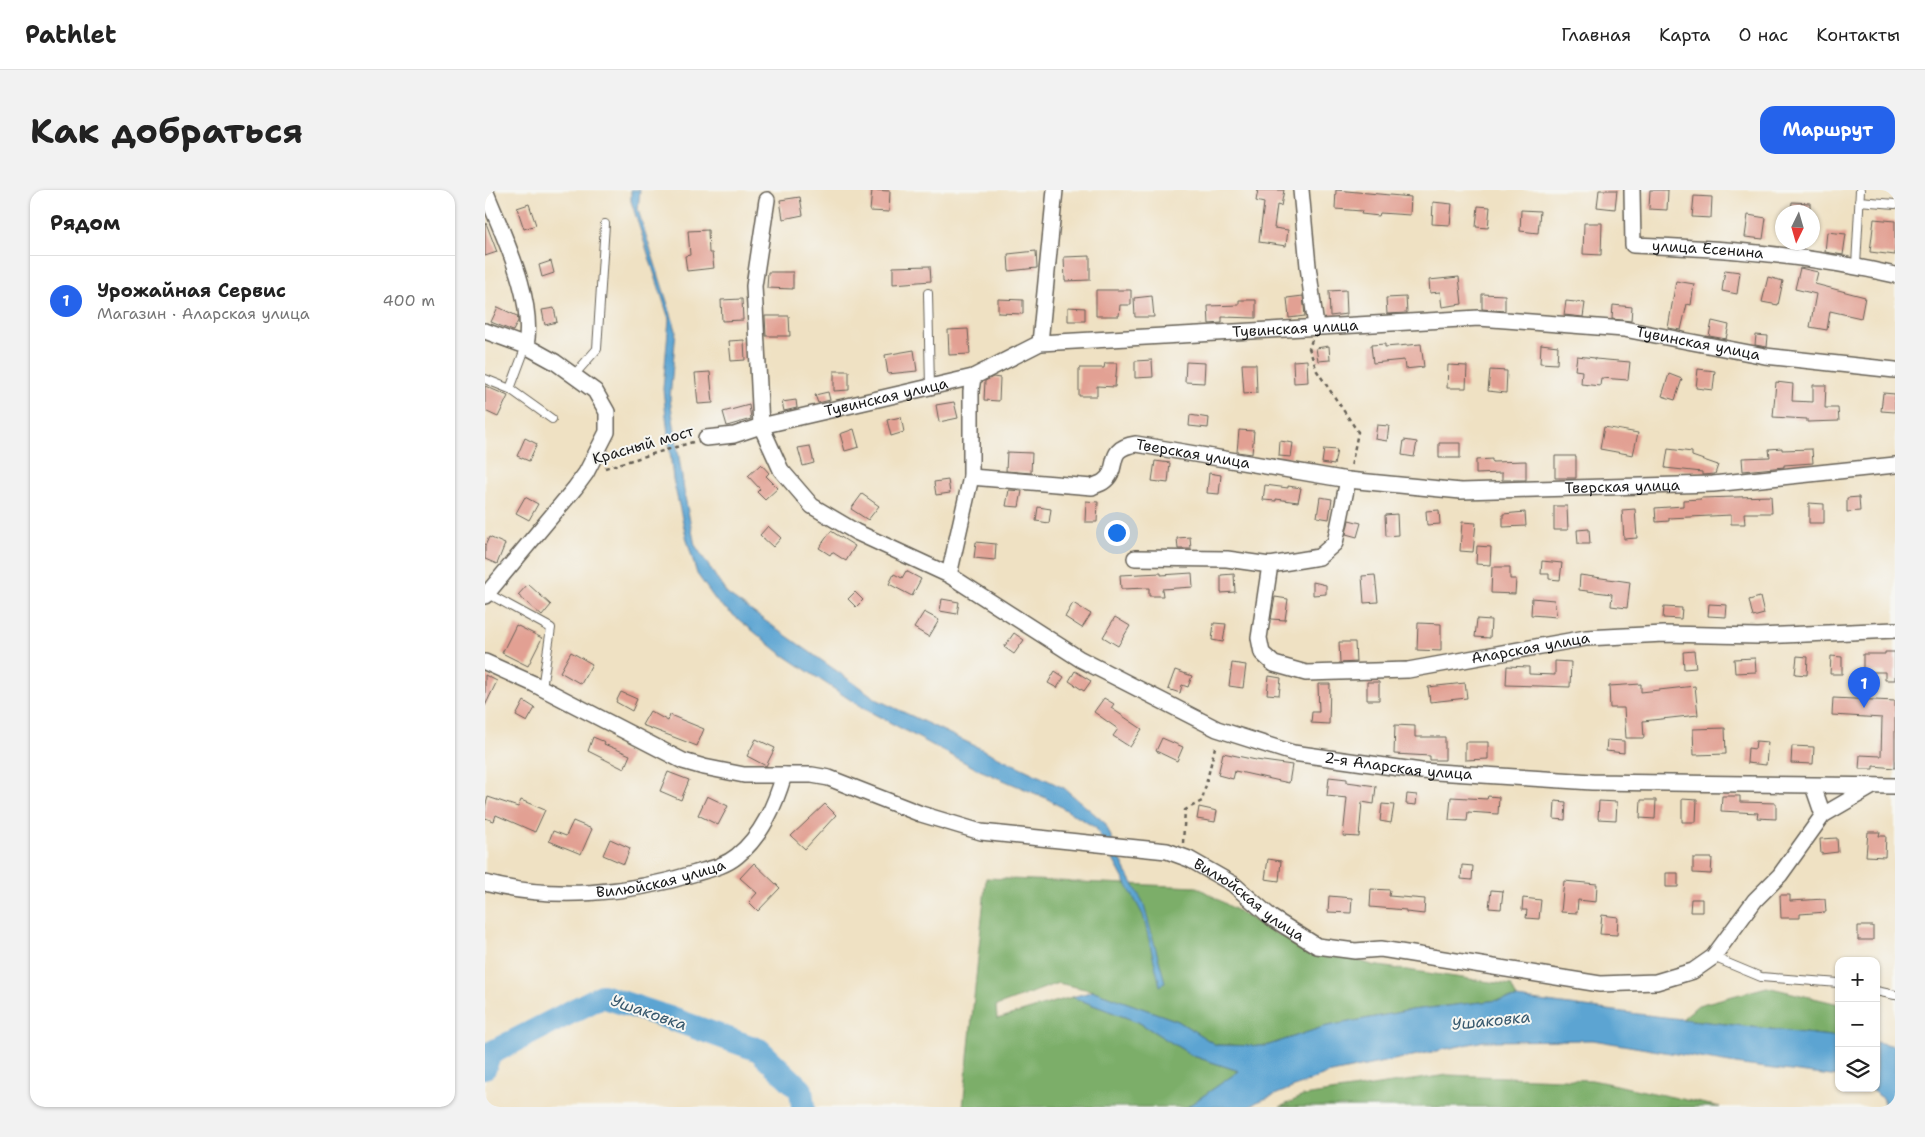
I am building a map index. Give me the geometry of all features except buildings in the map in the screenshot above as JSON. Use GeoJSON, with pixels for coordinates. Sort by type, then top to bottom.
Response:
{"type":"FeatureCollection","features":[{"type":"Feature","properties":{"kind":"street"},"geometry":{"type":"LineString","coordinates":[[485,190],[523,289],[528,324],[525,346]]}},
{"type":"Feature","properties":{"kind":"street"},"geometry":{"type":"LineString","coordinates":[[1040,343],[1055,190]]}},
{"type":"Feature","properties":{"kind":"street"},"geometry":{"type":"LineString","coordinates":[[1301,190],[1316,327]]}},
{"type":"Feature","properties":{"kind":"street","name":"улица Есенина"},"geometry":{"type":"LineString","coordinates":[[1632,190],[1633,245],[1712,248],[1855,266],[1895,275]]}},
{"type":"Feature","properties":{"kind":"street"},"geometry":{"type":"LineString","coordinates":[[761,426],[753,286],[767,200]]}},
{"type":"Feature","properties":{"kind":"street","name":"Тувинская улица"},"geometry":{"type":"LineString","coordinates":[[707,438],[734,435],[761,426],[973,376],[1040,343],[1316,327],[1479,318],[1624,329],[1765,356],[1895,370]]}},
{"type":"Feature","properties":{"kind":"street"},"geometry":{"type":"LineString","coordinates":[[485,331],[525,346],[555,362],[595,391],[607,412],[607,432],[586,474],[536,537],[486,594]]}},
{"type":"Feature","properties":{"kind":"street"},"geometry":{"type":"LineString","coordinates":[[949,575],[971,477],[971,392],[973,376]]}},
{"type":"Feature","properties":{"kind":"street","name":"2-я Аларская улица"},"geometry":{"type":"LineString","coordinates":[[761,426],[781,470],[812,506],[856,532],[949,575],[1080,659],[1220,730],[1293,753],[1421,771],[1592,782],[1895,786]]}},
{"type":"Feature","properties":{"kind":"street","name":"Тверская улица"},"geometry":{"type":"LineString","coordinates":[[971,477],[1092,487],[1103,482],[1111,473],[1115,454],[1124,445],[1136,444],[1348,480],[1461,491],[1713,484],[1895,465]]}},
{"type":"Feature","properties":{"kind":"street"},"geometry":{"type":"LineString","coordinates":[[1135,558],[1227,559],[1270,565],[1319,557],[1335,543],[1348,480]]}},
{"type":"Feature","properties":{"kind":"street","name":"Аларская улица"},"geometry":{"type":"LineString","coordinates":[[1270,565],[1259,638],[1261,653],[1274,664],[1306,674],[1408,670],[1586,638],[1664,634],[1758,636],[1895,630]]}},
{"type":"Feature","properties":{"kind":"street","name":"Вилюйская улица"},"geometry":{"type":"LineString","coordinates":[[485,662],[542,688],[683,761],[704,767],[744,775],[812,775],[829,778],[921,814],[981,832],[1167,850],[1182,856],[1233,884],[1272,918],[1317,946],[1355,951],[1381,949],[1600,984],[1657,982],[1693,971],[1713,957],[1755,900],[1780,875],[1823,815]]}},
{"type":"Feature","properties":{"kind":"street","name":"Вилюйская улица"},"geometry":{"type":"LineString","coordinates":[[485,882],[507,888],[542,893],[606,891],[676,880],[727,864],[750,845],[767,819],[784,775]]}},
{"type":"Feature","properties":{"kind":"street"},"geometry":{"type":"LineString","coordinates":[[1813,786],[1823,815],[1873,786]]}},
{"type":"Feature","properties":{"kind":"lane"},"geometry":{"type":"LineString","coordinates":[[1855,266],[1860,190]]}},
{"type":"Feature","properties":{"kind":"lane"},"geometry":{"type":"LineString","coordinates":[[1859,201],[1895,204]]}},
{"type":"Feature","properties":{"kind":"lane"},"geometry":{"type":"LineString","coordinates":[[574,375],[597,348],[605,224]]}},
{"type":"Feature","properties":{"kind":"lane"},"geometry":{"type":"LineString","coordinates":[[928,293],[930,387]]}},
{"type":"Feature","properties":{"kind":"lane"},"geometry":{"type":"LineString","coordinates":[[510,389],[525,346]]}},
{"type":"Feature","properties":{"kind":"lane"},"geometry":{"type":"LineString","coordinates":[[485,379],[510,389],[552,419]]}},
{"type":"Feature","properties":{"kind":"lane"},"geometry":{"type":"LineString","coordinates":[[486,594],[551,628],[542,688]]}},
{"type":"Feature","properties":{"kind":"lane"},"geometry":{"type":"LineString","coordinates":[[1713,957],[1761,977],[1835,982]]}},
{"type":"Feature","properties":{"kind":"lane"},"geometry":{"type":"LineString","coordinates":[[1880,992],[1895,995]]}},
{"type":"Feature","properties":{"kind":"path"},"geometry":{"type":"LineString","coordinates":[[1316,327],[1309,348],[1317,371],[1358,432],[1348,480]]}},
{"type":"Feature","properties":{"kind":"path","name":"Красный мост"},"geometry":{"type":"LineString","coordinates":[[586,474],[707,438]]}},
{"type":"Feature","properties":{"kind":"path"},"geometry":{"type":"LineString","coordinates":[[1182,856],[1185,810],[1203,801],[1220,730]]}},
{"type":"Feature","properties":{"kind":"green space"},"geometry":{"type":"Polygon","coordinates":[[[986,878],[1197,887],[1277,934],[1372,965],[1511,985],[1517,998],[1411,1010],[1323,1027],[1266,1046],[1216,1045],[1178,1021],[1094,991],[1058,983],[996,1006],[997,1019],[1072,997],[1138,1022],[1193,1056],[1239,1071],[1187,1107],[963,1107],[986,878]]]}},
{"type":"Feature","properties":{"kind":"green space"},"geometry":{"type":"Polygon","coordinates":[[[1767,987],[1835,1003],[1835,1037],[1682,1019],[1698,1005],[1767,987]]]}},
{"type":"Feature","properties":{"kind":"green space"},"geometry":{"type":"Polygon","coordinates":[[[1447,1075],[1592,1080],[1720,1107],[1280,1107],[1303,1096],[1447,1075]]]}},
{"type":"Feature","properties":{"kind":"water"},"geometry":{"type":"Polygon","coordinates":[[[631,190],[640,190],[638,210],[676,330],[670,399],[685,497],[695,545],[727,594],[878,700],[1064,788],[1105,823],[1126,871],[1143,902],[1165,982],[1160,986],[1143,915],[1096,828],[1046,798],[977,769],[861,707],[779,652],[717,602],[697,574],[673,479],[663,389],[669,319],[631,201],[631,190]]]}},
{"type":"Feature","properties":{"kind":"water"},"geometry":{"type":"Polygon","coordinates":[[[1094,991],[1178,1021],[1216,1045],[1266,1046],[1323,1027],[1411,1010],[1517,998],[1835,1037],[1835,1077],[1742,1065],[1593,1040],[1484,1041],[1327,1074],[1249,1107],[1187,1107],[1239,1071],[1193,1056],[1138,1022],[1072,997],[1094,991]]]}},
{"type":"Feature","properties":{"kind":"water"},"geometry":{"type":"Polygon","coordinates":[[[1880,1043],[1895,1046],[1895,1107],[1884,1107],[1884,1099],[1874,1092],[1880,1092],[1880,1043]]]}},
{"type":"Feature","properties":{"kind":"waterway","name":"Ушаковка"},"geometry":{"type":"LineString","coordinates":[[485,1067],[489,1054],[602,996],[759,1050],[801,1090],[803,1107]]}},
{"type":"Feature","properties":{"kind":"place","name":"Урожайная Сервис"},"geometry":{"type":"Point","coordinates":[1864,708]}}]}
